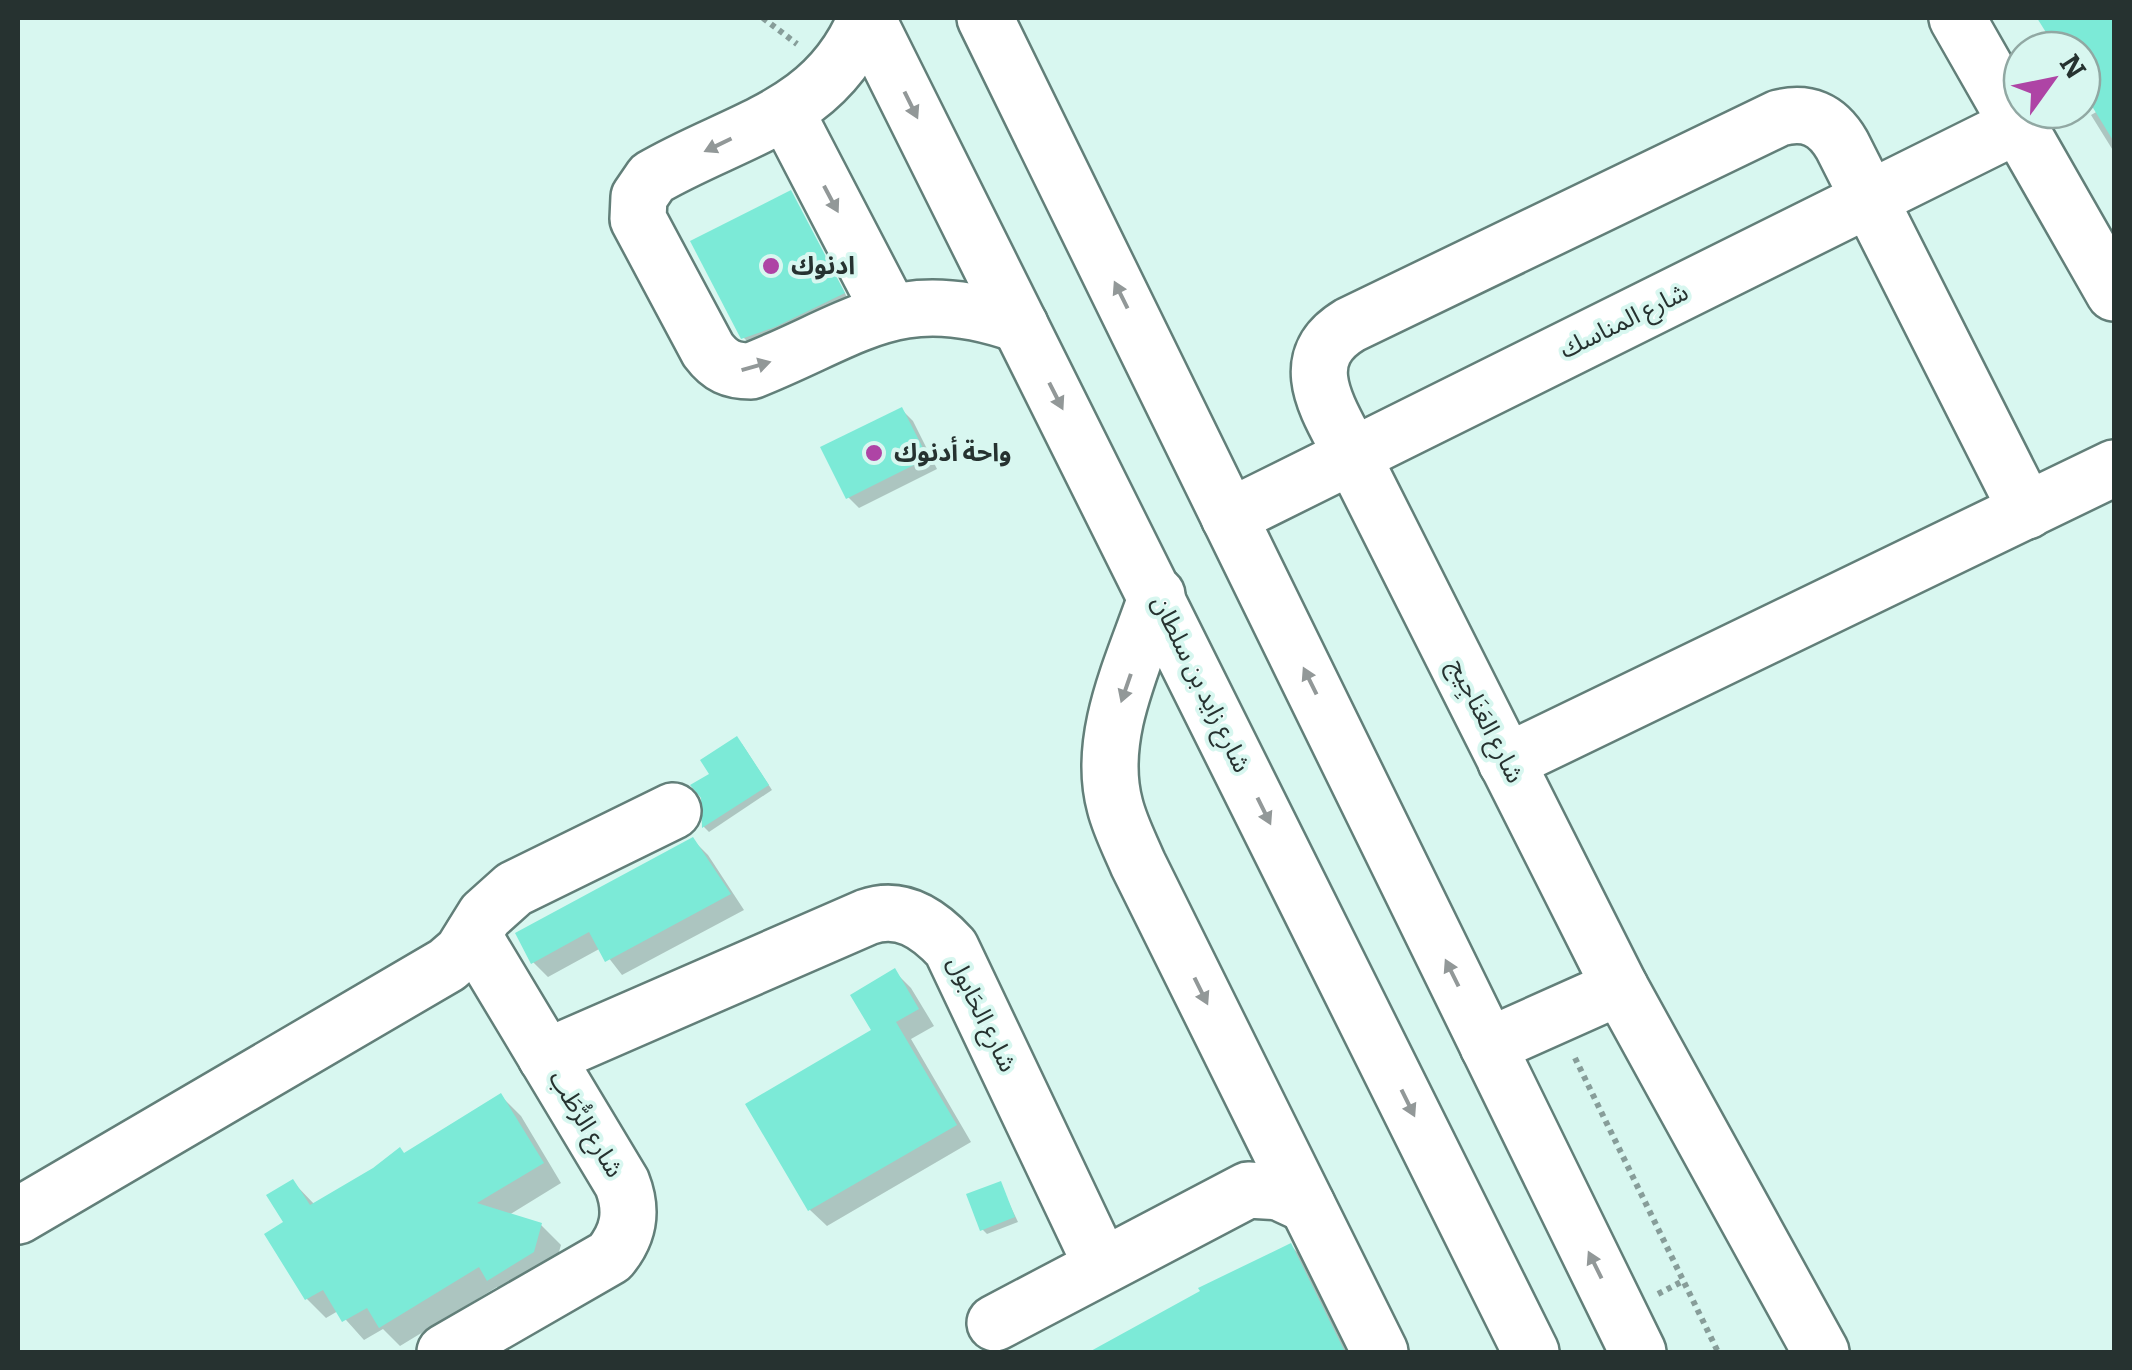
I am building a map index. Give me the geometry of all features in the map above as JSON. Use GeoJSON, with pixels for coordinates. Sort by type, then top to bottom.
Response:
{"type":"FeatureCollection","features":[{"type":"Feature","properties":{"kind":"street"},"geometry":{"type":"LineString","coordinates":[[866,18],[836,72],[804,101],[652,178],[644,186],[637,208],[647,235],[708,350],[716,360],[738,371],[751,371],[857,322],[890,312],[969,310],[1020,325]]}},
{"type":"Feature","properties":{"kind":"street","name":"شارع زايد بن سلطان"},"geometry":{"type":"LineString","coordinates":[[866,18],[1531,1352]]}},
{"type":"Feature","properties":{"kind":"street"},"geometry":{"type":"LineString","coordinates":[[985,18],[1638,1352]]}},
{"type":"Feature","properties":{"kind":"street"},"geometry":{"type":"LineString","coordinates":[[1957,18],[2002,97]]}},
{"type":"Feature","properties":{"kind":"street"},"geometry":{"type":"LineString","coordinates":[[786,112],[890,312]]}},
{"type":"Feature","properties":{"kind":"street","name":"شارع العَنَاجِيج"},"geometry":{"type":"LineString","coordinates":[[1821,1352],[1620,987],[1352,455],[1321,392],[1318,374],[1327,344],[1350,326],[1790,116],[1812,116],[1835,132],[2026,511]]}},
{"type":"Feature","properties":{"kind":"street","name":"شارع المناسك"},"geometry":{"type":"LineString","coordinates":[[1230,517],[2008,130]]}},
{"type":"Feature","properties":{"kind":"street"},"geometry":{"type":"LineString","coordinates":[[2021,130],[2114,293]]}},
{"type":"Feature","properties":{"kind":"street"},"geometry":{"type":"LineString","coordinates":[[1506,762],[2114,468]]}},
{"type":"Feature","properties":{"kind":"street"},"geometry":{"type":"LineString","coordinates":[[1157,596],[1113,730],[1110,780],[1114,805],[1138,864],[1380,1352]]}},
{"type":"Feature","properties":{"kind":"street"},"geometry":{"type":"LineString","coordinates":[[18,1216],[426,979],[447,965],[498,901],[514,888],[673,812]]}},
{"type":"Feature","properties":{"kind":"street","name":"شارع الحَابول"},"geometry":{"type":"LineString","coordinates":[[546,1057],[867,917],[882,912],[918,919],[950,948],[1102,1266]]}},
{"type":"Feature","properties":{"kind":"street","name":"شارع الرُّطَب"},"geometry":{"type":"LineString","coordinates":[[445,1352],[610,1256],[621,1244],[627,1228],[628,1197],[622,1184],[473,934]]}},
{"type":"Feature","properties":{"kind":"street"},"geometry":{"type":"LineString","coordinates":[[1488,1046],[1620,987]]}},
{"type":"Feature","properties":{"kind":"street"},"geometry":{"type":"LineString","coordinates":[[1248,1190],[1263,1162],[1271,1132]]}},
{"type":"Feature","properties":{"kind":"street"},"geometry":{"type":"LineString","coordinates":[[995,1322],[1248,1190],[1279,1192],[1307,1205]]}},
{"type":"Feature","properties":{"kind":"path"},"geometry":{"type":"LineString","coordinates":[[1555,1016],[1718,1352]]}},
{"type":"Feature","properties":{"kind":"building"},"geometry":{"type":"Polygon","coordinates":[[[2037,18],[2114,18],[2114,142],[2102,122],[2102,30],[2044,30],[2037,18]]]}},
{"type":"Feature","properties":{"kind":"building","name":"ادنوك"},"geometry":{"type":"Polygon","coordinates":[[[791,190],[845,293],[741,339],[690,241],[791,190]]]}},
{"type":"Feature","properties":{"kind":"building","name":"واحة أدنوك"},"geometry":{"type":"Polygon","coordinates":[[[902,407],[928,458],[846,499],[820,447],[902,407]]]}},
{"type":"Feature","properties":{"kind":"building"},"geometry":{"type":"Polygon","coordinates":[[[737,736],[769,785],[702,828],[701,798],[690,785],[709,774],[700,760],[737,736]]]}},
{"type":"Feature","properties":{"kind":"building"},"geometry":{"type":"Polygon","coordinates":[[[693,837],[731,894],[605,962],[589,932],[531,964],[515,933],[693,837]]]}},
{"type":"Feature","properties":{"kind":"building"},"geometry":{"type":"Polygon","coordinates":[[[895,968],[919,1009],[896,1022],[957,1125],[808,1211],[745,1104],[871,1030],[850,995],[895,968]]]}},
{"type":"Feature","properties":{"kind":"building"},"geometry":{"type":"Polygon","coordinates":[[[501,1093],[544,1163],[477,1203],[542,1223],[534,1252],[487,1281],[479,1267],[379,1328],[367,1308],[342,1322],[323,1290],[305,1300],[264,1234],[283,1222],[266,1195],[293,1179],[310,1205],[373,1168],[400,1147],[404,1153],[501,1093]]]}},
{"type":"Feature","properties":{"kind":"building"},"geometry":{"type":"Polygon","coordinates":[[[1001,1181],[1015,1217],[980,1231],[966,1194],[1001,1181]]]}},
{"type":"Feature","properties":{"kind":"building"},"geometry":{"type":"Polygon","coordinates":[[[1291,1243],[1345,1352],[1089,1352],[1200,1291],[1198,1288],[1291,1243]]]}},
{"type":"Feature","properties":{"kind":"place","name":"ادنوك"},"geometry":{"type":"Point","coordinates":[771,266]}},
{"type":"Feature","properties":{"kind":"place","name":"واحة أدنوك"},"geometry":{"type":"Point","coordinates":[874,453]}}]}
